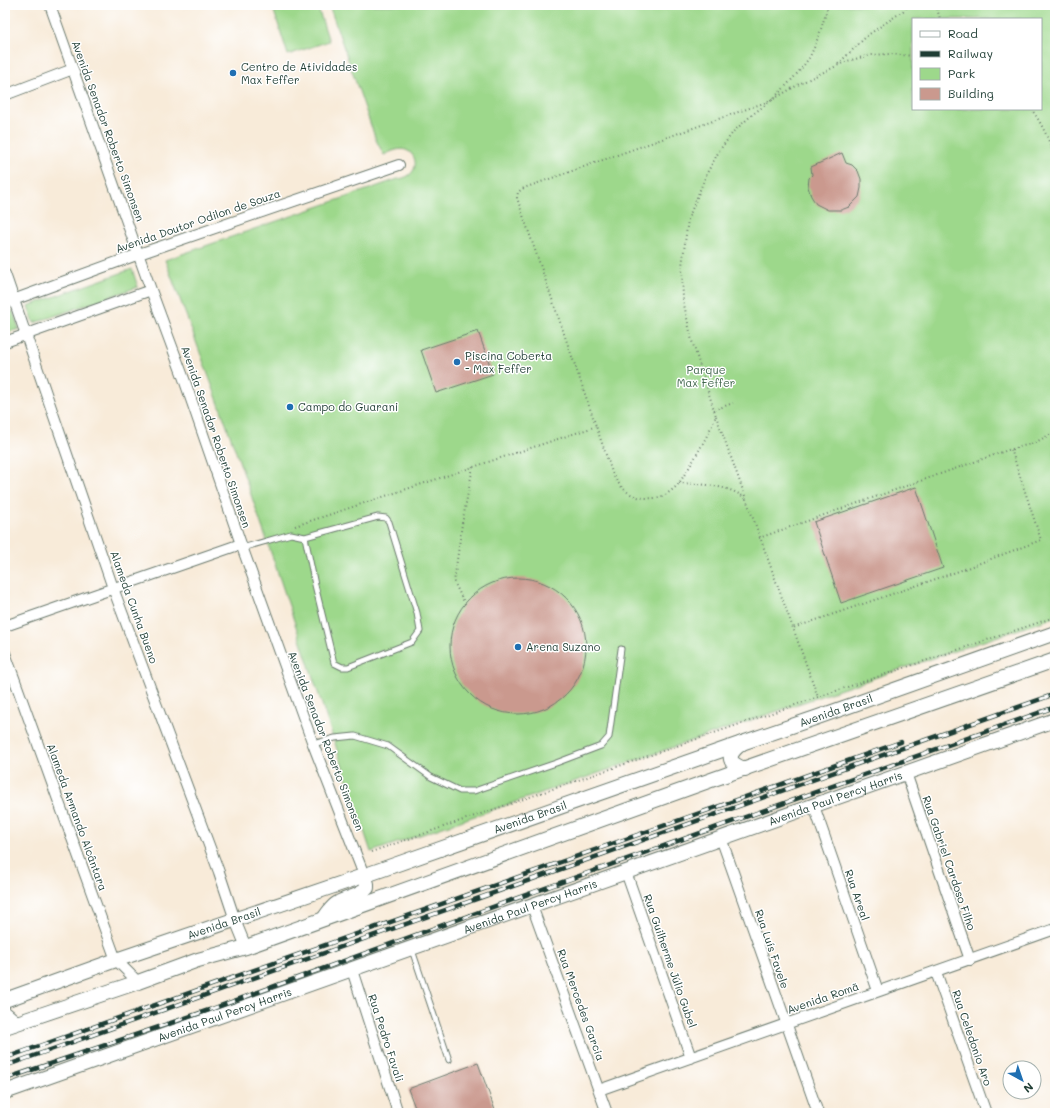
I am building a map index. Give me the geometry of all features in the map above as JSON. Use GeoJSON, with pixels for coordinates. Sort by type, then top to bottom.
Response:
{"type":"FeatureCollection","features":[{"type":"Feature","properties":{"kind":"main road","name":"Avenida Brasil"},"geometry":{"type":"LineString","coordinates":[[5,1000],[1055,633]]}},
{"type":"Feature","properties":{"kind":"main road"},"geometry":{"type":"LineString","coordinates":[[5,1027],[198,960],[246,947],[1055,660]]}},
{"type":"Feature","properties":{"kind":"main road","name":"Avenida Paul Percy Harris"},"geometry":{"type":"LineString","coordinates":[[5,1092],[1055,720]]}},
{"type":"Feature","properties":{"kind":"main road"},"geometry":{"type":"LineString","coordinates":[[742,743],[731,752],[731,757],[735,765],[745,769]]}},
{"type":"Feature","properties":{"kind":"main road"},"geometry":{"type":"LineString","coordinates":[[709,754],[720,758],[724,766],[722,771],[714,780]]}},
{"type":"Feature","properties":{"kind":"main road"},"geometry":{"type":"LineString","coordinates":[[325,918],[339,902],[364,892],[367,888],[364,875]]}},
{"type":"Feature","properties":{"kind":"street","name":"Avenida Senador Roberto Simonsen"},"geometry":{"type":"LineString","coordinates":[[50,5],[313,744],[364,875]]}},
{"type":"Feature","properties":{"kind":"street"},"geometry":{"type":"LineString","coordinates":[[5,95],[73,69]]}},
{"type":"Feature","properties":{"kind":"street","name":"Avenida Doutor Odilon de Souza"},"geometry":{"type":"LineString","coordinates":[[10,301],[139,254],[399,164]]}},
{"type":"Feature","properties":{"kind":"street","name":"Alameda Cunha Bueno"},"geometry":{"type":"LineString","coordinates":[[5,274],[10,301],[26,334],[113,588],[246,947]]}},
{"type":"Feature","properties":{"kind":"street"},"geometry":{"type":"LineString","coordinates":[[5,342],[151,290]]}},
{"type":"Feature","properties":{"kind":"street"},"geometry":{"type":"LineString","coordinates":[[5,626],[113,588],[242,546]]}},
{"type":"Feature","properties":{"kind":"street","name":"Alameda Armando Alcântara"},"geometry":{"type":"LineString","coordinates":[[5,654],[116,960],[138,982]]}},
{"type":"Feature","properties":{"kind":"street","name":"Rua Gabriel Cardoso Filho"},"geometry":{"type":"LineString","coordinates":[[906,773],[970,960]]}},
{"type":"Feature","properties":{"kind":"street","name":"Rua Areal"},"geometry":{"type":"LineString","coordinates":[[814,806],[878,992]]}},
{"type":"Feature","properties":{"kind":"street","name":"Rua Luís Favele"},"geometry":{"type":"LineString","coordinates":[[721,838],[818,1113]]}},
{"type":"Feature","properties":{"kind":"street","name":"Rua Guilherme Júlio Gubel"},"geometry":{"type":"LineString","coordinates":[[626,872],[691,1058]]}},
{"type":"Feature","properties":{"kind":"street","name":"Rua Mercedes Garcia"},"geometry":{"type":"LineString","coordinates":[[532,906],[607,1113]]}},
{"type":"Feature","properties":{"kind":"street","name":"Avenida Romã"},"geometry":{"type":"LineString","coordinates":[[599,1090],[1055,929]]}},
{"type":"Feature","properties":{"kind":"street","name":"Rua Pedro Favali"},"geometry":{"type":"LineString","coordinates":[[352,970],[398,1113]]}},
{"type":"Feature","properties":{"kind":"street","name":"Rua Celedonio Aro"},"geometry":{"type":"LineString","coordinates":[[936,972],[986,1113]]}},
{"type":"Feature","properties":{"kind":"street"},"geometry":{"type":"LineString","coordinates":[[5,1011],[18,1022]]}},
{"type":"Feature","properties":{"kind":"lane"},"geometry":{"type":"LineString","coordinates":[[242,546],[291,534],[305,537],[378,517],[386,518],[389,522],[417,613],[420,631],[412,642],[348,667],[342,667],[334,663],[305,537]]}},
{"type":"Feature","properties":{"kind":"lane"},"geometry":{"type":"LineString","coordinates":[[313,744],[336,738],[355,736],[388,746],[431,776],[460,791],[474,791],[601,746],[609,737],[622,649]]}},
{"type":"Feature","properties":{"kind":"lane"},"geometry":{"type":"LineString","coordinates":[[412,949],[449,1060]]}},
{"type":"Feature","properties":{"kind":"path"},"geometry":{"type":"LineString","coordinates":[[716,416],[696,455],[673,490],[659,497],[642,498],[628,493],[617,483],[517,198],[518,192],[524,188],[772,100],[794,77],[809,57],[820,31],[828,5]]}},
{"type":"Feature","properties":{"kind":"path"},"geometry":{"type":"LineString","coordinates":[[836,65],[868,35],[903,11],[909,5]]}},
{"type":"Feature","properties":{"kind":"path"},"geometry":{"type":"LineString","coordinates":[[936,5],[940,18]]}},
{"type":"Feature","properties":{"kind":"path"},"geometry":{"type":"LineString","coordinates":[[818,697],[745,499],[692,341],[683,300],[682,266],[688,220],[707,173],[719,150],[734,131],[772,100],[803,82],[847,61],[871,55],[891,54],[912,56]]}},
{"type":"Feature","properties":{"kind":"path"},"geometry":{"type":"LineString","coordinates":[[1032,110],[1048,139],[1055,158]]}},
{"type":"Feature","properties":{"kind":"path"},"geometry":{"type":"LineString","coordinates":[[714,410],[733,403]]}},
{"type":"Feature","properties":{"kind":"path"},"geometry":{"type":"LineString","coordinates":[[293,527],[597,426]]}},
{"type":"Feature","properties":{"kind":"path"},"geometry":{"type":"LineString","coordinates":[[759,538],[1011,449],[1034,443],[1055,432]]}},
{"type":"Feature","properties":{"kind":"path"},"geometry":{"type":"LineString","coordinates":[[793,628],[959,571],[1041,540],[1011,449]]}},
{"type":"Feature","properties":{"kind":"path"},"geometry":{"type":"LineString","coordinates":[[464,604],[454,582],[462,524],[473,467]]}},
{"type":"Feature","properties":{"kind":"path"},"geometry":{"type":"LineString","coordinates":[[679,483],[725,488],[739,494],[745,499]]}},
{"type":"Feature","properties":{"kind":"path"},"geometry":{"type":"LineString","coordinates":[[371,852],[818,697],[1055,617]]}},
{"type":"Feature","properties":{"kind":"green space"},"geometry":{"type":"Polygon","coordinates":[[[272,5],[317,5],[329,41],[288,55],[272,5]]]}},
{"type":"Feature","properties":{"kind":"green space","name":"Parque Max Feffer"},"geometry":{"type":"Polygon","coordinates":[[[329,5],[1055,5],[1055,617],[818,697],[371,852],[246,481],[165,260],[407,177],[415,167],[413,156],[403,149],[392,151],[384,155],[376,140],[329,5]]]}},
{"type":"Feature","properties":{"kind":"green space"},"geometry":{"type":"Polygon","coordinates":[[[132,269],[138,287],[34,323],[28,306],[132,269]]]}},
{"type":"Feature","properties":{"kind":"green space"},"geometry":{"type":"Polygon","coordinates":[[[13,311],[19,329],[5,333],[5,314],[13,311]]]}},
{"type":"Feature","properties":{"kind":"building"},"geometry":{"type":"Polygon","coordinates":[[[842,153],[846,163],[852,165],[858,171],[861,179],[859,197],[849,207],[841,210],[828,210],[816,204],[811,196],[808,187],[809,178],[812,175],[811,167],[842,153]]]}},
{"type":"Feature","properties":{"kind":"building","name":"Piscina Coberta - Max Feffer"},"geometry":{"type":"Polygon","coordinates":[[[478,331],[493,374],[436,393],[421,350],[478,331]]]}},
{"type":"Feature","properties":{"kind":"building"},"geometry":{"type":"Polygon","coordinates":[[[916,487],[943,568],[841,603],[814,522],[916,487]]]}},
{"type":"Feature","properties":{"kind":"building","name":"Arena Suzano"},"geometry":{"type":"Polygon","coordinates":[[[511,578],[525,578],[544,583],[556,589],[571,603],[581,620],[585,633],[585,659],[581,672],[575,684],[561,699],[556,703],[538,711],[525,714],[511,714],[492,709],[480,703],[465,689],[461,684],[453,666],[450,653],[450,639],[455,620],[461,608],[475,593],[480,589],[498,581],[511,578]]]}},
{"type":"Feature","properties":{"kind":"building"},"geometry":{"type":"Polygon","coordinates":[[[478,1063],[496,1113],[417,1113],[408,1089],[478,1063]]]}},
{"type":"Feature","properties":{"kind":"railway"},"geometry":{"type":"LineString","coordinates":[[5,1066],[1055,694]]}},
{"type":"Feature","properties":{"kind":"railway"},"geometry":{"type":"LineString","coordinates":[[5,1079],[209,1010],[534,892],[1055,707]]}},
{"type":"Feature","properties":{"kind":"railway"},"geometry":{"type":"LineString","coordinates":[[5,1058],[901,742]]}},
{"type":"Feature","properties":{"kind":"place","name":"Centro de Atividades Max Feffer"},"geometry":{"type":"Point","coordinates":[233,73]}},
{"type":"Feature","properties":{"kind":"place","name":"Piscina Coberta - Max Feffer"},"geometry":{"type":"Point","coordinates":[457,362]}},
{"type":"Feature","properties":{"kind":"place","name":"Campo do Guarani"},"geometry":{"type":"Point","coordinates":[290,407]}},
{"type":"Feature","properties":{"kind":"place","name":"Arena Suzano"},"geometry":{"type":"Point","coordinates":[518,647]}}]}
